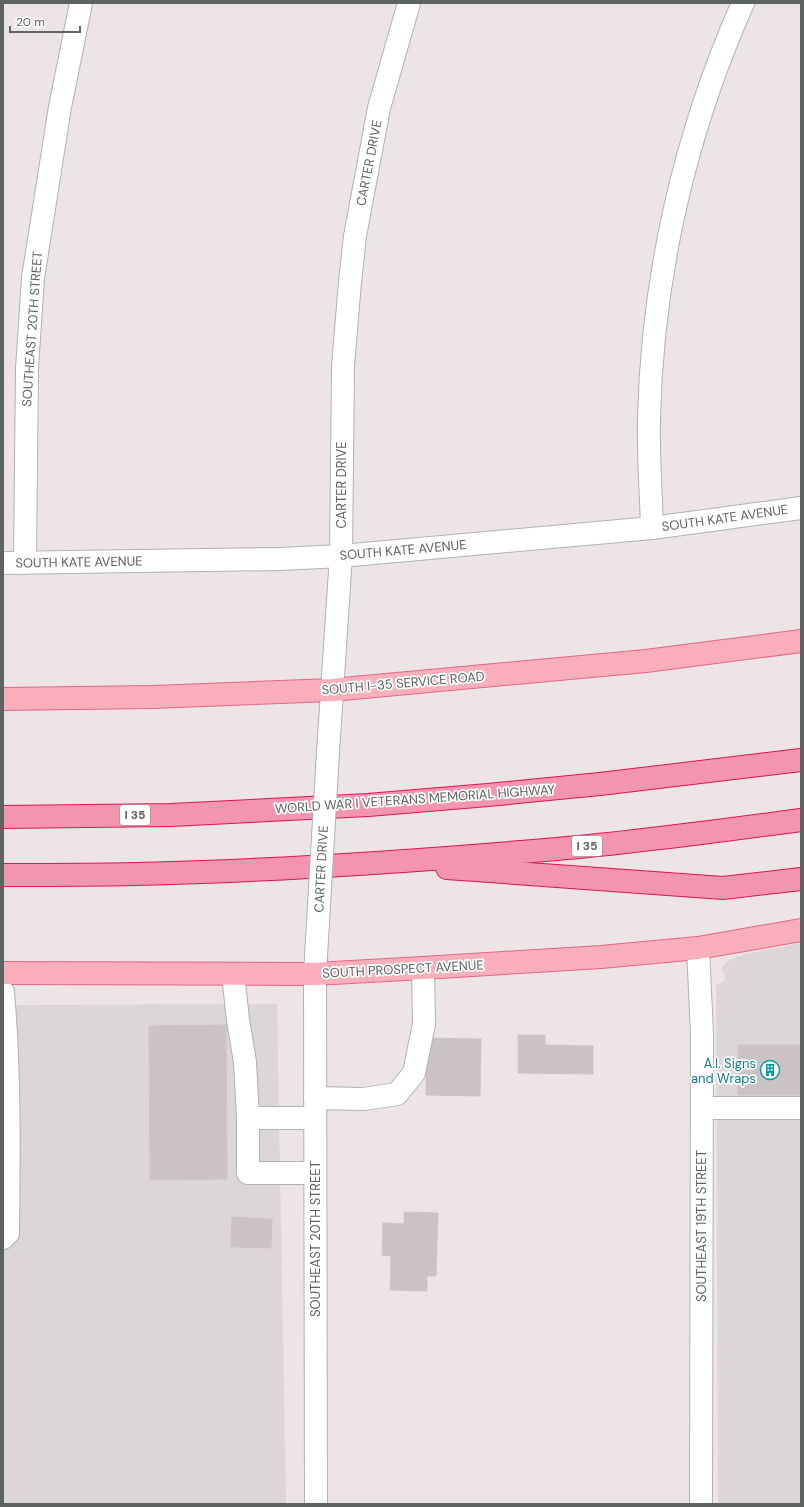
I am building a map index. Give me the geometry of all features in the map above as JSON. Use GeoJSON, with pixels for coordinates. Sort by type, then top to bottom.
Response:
{"type":"FeatureCollection","features":[{"type":"Feature","properties":{"kind":"highway"},"geometry":{"type":"LineString","coordinates":[[779,763],[801,756]]}},
{"type":"Feature","properties":{"kind":"highway","name":"WORLD WAR I VETERANS MEMORIAL HIGHWAY"},"geometry":{"type":"LineString","coordinates":[[3,817],[171,815],[368,805],[510,793],[801,760]]}},
{"type":"Feature","properties":{"kind":"highway","name":"I 35"},"geometry":{"type":"LineString","coordinates":[[3,875],[135,874],[264,870],[372,863],[558,849],[801,820]]}},
{"type":"Feature","properties":{"kind":"highway"},"geometry":{"type":"LineString","coordinates":[[372,863],[723,888],[801,879]]}},
{"type":"Feature","properties":{"kind":"main road","name":"SOUTH I-35 SERVICE ROAD"},"geometry":{"type":"LineString","coordinates":[[3,699],[332,690],[646,661],[801,641]]}},
{"type":"Feature","properties":{"kind":"main road","name":"SOUTH PROSPECT AVENUE"},"geometry":{"type":"LineString","coordinates":[[3,973],[315,974],[601,957],[698,948],[801,930]]}},
{"type":"Feature","properties":{"kind":"street","name":"SOUTHEAST 20TH STREET"},"geometry":{"type":"LineString","coordinates":[[25,563],[27,368],[33,278],[60,107],[81,3]]}},
{"type":"Feature","properties":{"kind":"street","name":"CARTER DRIVE"},"geometry":{"type":"LineString","coordinates":[[315,974],[341,556],[343,366],[355,236],[379,108],[409,3]]}},
{"type":"Feature","properties":{"kind":"street"},"geometry":{"type":"LineString","coordinates":[[652,528],[649,419],[654,335],[665,257],[682,180],[700,113],[730,31],[743,3]]}},
{"type":"Feature","properties":{"kind":"street","name":"SOUTH KATE AVENUE"},"geometry":{"type":"LineString","coordinates":[[3,563],[272,559],[341,556],[652,528],[801,508]]}},
{"type":"Feature","properties":{"kind":"street","name":"SOUTHEAST 19TH STREET"},"geometry":{"type":"LineString","coordinates":[[698,948],[702,1034],[701,1504]]}},
{"type":"Feature","properties":{"kind":"street"},"geometry":{"type":"LineString","coordinates":[[248,1118],[397,1094],[414,1073],[424,1024],[423,968]]}},
{"type":"Feature","properties":{"kind":"street"},"geometry":{"type":"LineString","coordinates":[[3,973],[3,981]]}},
{"type":"Feature","properties":{"kind":"street"},"geometry":{"type":"LineString","coordinates":[[233,974],[238,1020],[245,1062],[248,1118],[248,1173],[315,1173]]}},
{"type":"Feature","properties":{"kind":"street","name":"SOUTHEAST 20TH STREET"},"geometry":{"type":"LineString","coordinates":[[315,974],[316,1504]]}},
{"type":"Feature","properties":{"kind":"street"},"geometry":{"type":"LineString","coordinates":[[3,992],[7,1036],[9,1160],[8,1233],[3,1238]]}},
{"type":"Feature","properties":{"kind":"street"},"geometry":{"type":"LineString","coordinates":[[702,1108],[801,1108]]}},
{"type":"Feature","properties":{"kind":"shaded area"},"geometry":{"type":"Polygon","coordinates":[[[801,943],[801,1504],[718,1504],[716,985],[724,981],[725,975],[721,969],[727,961],[745,954],[801,943]]]}},
{"type":"Feature","properties":{"kind":"shaded area"},"geometry":{"type":"Polygon","coordinates":[[[277,1004],[286,1504],[3,1504],[3,1005],[277,1004]]]}},
{"type":"Feature","properties":{"kind":"building"},"geometry":{"type":"Polygon","coordinates":[[[226,1025],[227,1179],[150,1180],[149,1026],[226,1025]]]}},
{"type":"Feature","properties":{"kind":"building"},"geometry":{"type":"Polygon","coordinates":[[[518,1035],[545,1035],[545,1045],[593,1046],[593,1074],[518,1073],[518,1035]]]}},
{"type":"Feature","properties":{"kind":"building"},"geometry":{"type":"Polygon","coordinates":[[[427,1038],[481,1039],[480,1096],[426,1095],[427,1038]]]}},
{"type":"Feature","properties":{"kind":"building","name":"A.I. Signs and Wraps"},"geometry":{"type":"Polygon","coordinates":[[[738,1045],[801,1045],[801,1095],[738,1095],[738,1045]]]}},
{"type":"Feature","properties":{"kind":"building"},"geometry":{"type":"Polygon","coordinates":[[[404,1212],[438,1213],[436,1276],[427,1276],[427,1291],[390,1290],[391,1256],[382,1255],[383,1223],[404,1224],[404,1212]]]}},
{"type":"Feature","properties":{"kind":"building"},"geometry":{"type":"Polygon","coordinates":[[[232,1217],[272,1219],[271,1248],[231,1247],[232,1217]]]}},
{"type":"Feature","properties":{"kind":"place","name":"A.I. Signs and Wraps"},"geometry":{"type":"Point","coordinates":[770,1070]}}]}
